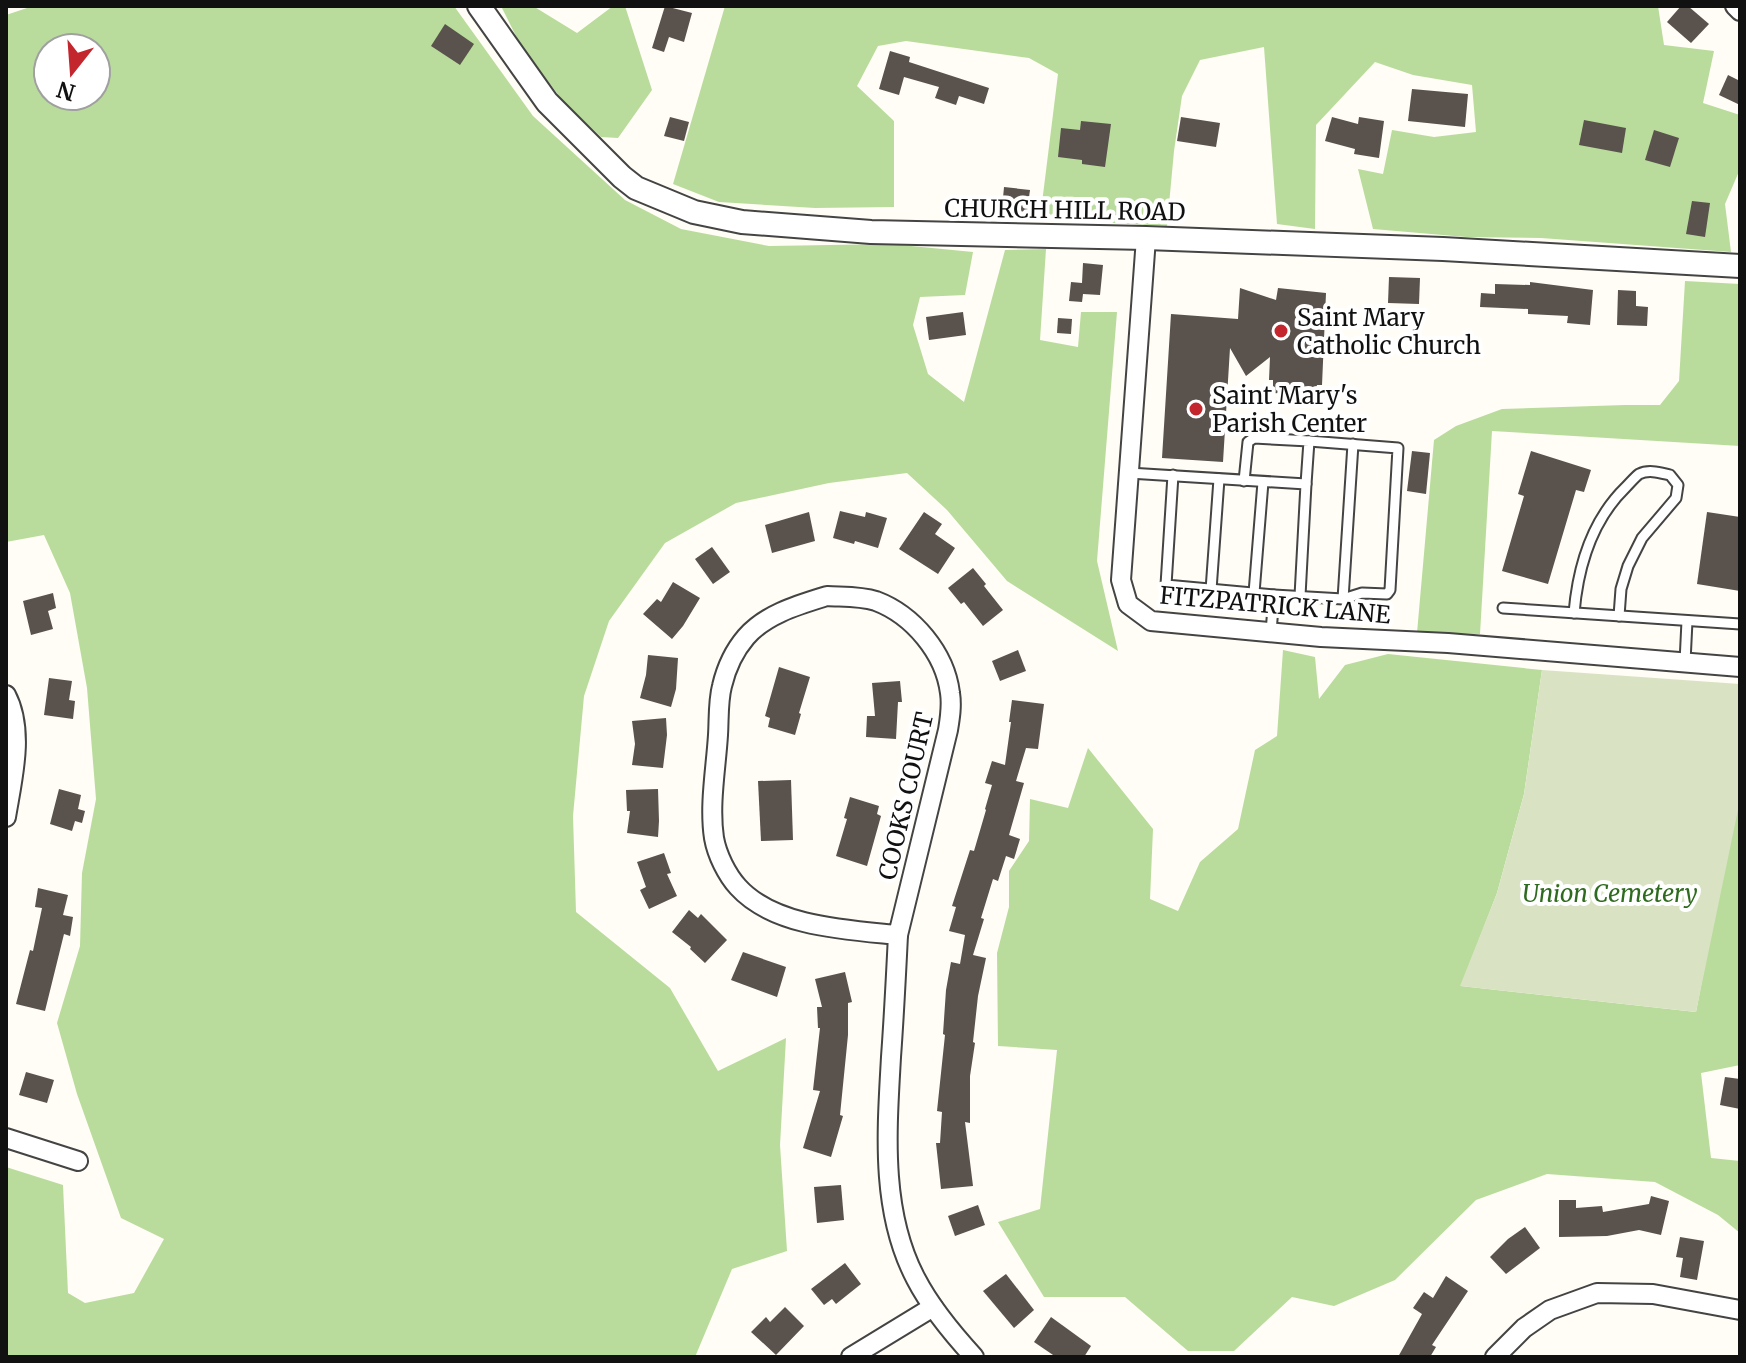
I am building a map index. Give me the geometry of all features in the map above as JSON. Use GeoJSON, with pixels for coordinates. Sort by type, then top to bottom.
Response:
{"type":"FeatureCollection","features":[{"type":"Feature","properties":{"kind":"street","name":"CHURCH HILL ROAD"},"geometry":{"type":"LineString","coordinates":[[479,6],[547,102],[622,177],[636,188],[694,212],[742,222],[871,232],[1443,249],[1740,266]]}},
{"type":"Feature","properties":{"kind":"street"},"geometry":{"type":"LineString","coordinates":[[1735,6],[1740,11]]}},
{"type":"Feature","properties":{"kind":"street","name":"FITZPATRICK LANE"},"geometry":{"type":"LineString","coordinates":[[1146,238],[1121,580],[1128,604],[1151,621],[1321,637],[1448,643],[1740,667]]}},
{"type":"Feature","properties":{"kind":"street","name":"COOKS COURT"},"geometry":{"type":"LineString","coordinates":[[898,935],[829,927],[775,913],[739,888],[728,873],[714,842],[712,818],[722,687],[732,657],[747,636],[785,609],[827,596],[874,601],[910,621],[939,658],[950,690],[948,730],[898,935],[888,1112],[890,1196],[902,1245],[915,1278],[949,1329],[974,1357]]}},
{"type":"Feature","properties":{"kind":"street"},"geometry":{"type":"LineString","coordinates":[[6,695],[16,734],[6,817]]}},
{"type":"Feature","properties":{"kind":"street"},"geometry":{"type":"LineString","coordinates":[[6,1138],[78,1161]]}},
{"type":"Feature","properties":{"kind":"street"},"geometry":{"type":"LineString","coordinates":[[1495,1357],[1524,1328],[1550,1310],[1597,1293],[1653,1294],[1740,1310]]}},
{"type":"Feature","properties":{"kind":"street"},"geometry":{"type":"LineString","coordinates":[[851,1357],[933,1307]]}},
{"type":"Feature","properties":{"kind":"lane"},"geometry":{"type":"LineString","coordinates":[[1173,475],[1166,585],[1343,599],[1362,593],[1387,594],[1390,590],[1398,448],[1251,439],[1247,447],[1244,481]]}},
{"type":"Feature","properties":{"kind":"lane"},"geometry":{"type":"LineString","coordinates":[[1300,596],[1309,441]]}},
{"type":"Feature","properties":{"kind":"lane"},"geometry":{"type":"LineString","coordinates":[[1343,599],[1353,444]]}},
{"type":"Feature","properties":{"kind":"lane"},"geometry":{"type":"LineString","coordinates":[[1574,613],[1584,554],[1594,529],[1614,499],[1639,474],[1653,472],[1670,475],[1678,485],[1676,498],[1642,538],[1628,566],[1621,589],[1619,616]]}},
{"type":"Feature","properties":{"kind":"lane"},"geometry":{"type":"LineString","coordinates":[[1129,473],[1306,484]]}},
{"type":"Feature","properties":{"kind":"lane"},"geometry":{"type":"LineString","coordinates":[[1211,590],[1219,479]]}},
{"type":"Feature","properties":{"kind":"lane"},"geometry":{"type":"LineString","coordinates":[[1254,593],[1263,482]]}},
{"type":"Feature","properties":{"kind":"lane"},"geometry":{"type":"LineString","coordinates":[[1271,632],[1274,595]]}},
{"type":"Feature","properties":{"kind":"lane"},"geometry":{"type":"LineString","coordinates":[[1503,608],[1740,624]]}},
{"type":"Feature","properties":{"kind":"lane"},"geometry":{"type":"LineString","coordinates":[[1685,662],[1687,621]]}},
{"type":"Feature","properties":{"kind":"green space"},"geometry":{"type":"Polygon","coordinates":[[[33,6],[454,6],[533,116],[625,200],[681,229],[769,246],[891,244],[973,252],[965,295],[920,297],[913,325],[928,374],[964,402],[1005,250],[1046,249],[1040,340],[1078,347],[1081,312],[1117,312],[1097,561],[1118,651],[1007,581],[947,510],[907,473],[829,483],[736,503],[665,543],[609,621],[584,696],[573,816],[576,912],[670,988],[718,1071],[786,1038],[780,1145],[787,1251],[732,1269],[695,1357],[6,1357],[6,1167],[63,1185],[68,1293],[85,1303],[134,1293],[164,1239],[121,1218],[77,1094],[57,1023],[80,946],[82,873],[96,799],[87,688],[70,593],[44,535],[6,542],[6,15],[33,6]]]}},
{"type":"Feature","properties":{"kind":"green space"},"geometry":{"type":"Polygon","coordinates":[[[501,6],[533,6],[577,33],[613,6],[625,6],[652,90],[618,138],[601,137],[563,101],[521,46],[501,6]]]}},
{"type":"Feature","properties":{"kind":"green space"},"geometry":{"type":"Polygon","coordinates":[[[725,6],[1658,6],[1664,45],[1714,51],[1703,103],[1740,115],[1740,169],[1725,204],[1731,252],[1373,229],[1358,169],[1383,174],[1392,130],[1434,137],[1476,132],[1472,85],[1413,75],[1375,62],[1316,125],[1315,229],[1277,224],[1264,47],[1200,60],[1182,96],[1167,226],[1040,219],[1058,74],[1029,58],[906,41],[878,46],[857,86],[894,121],[894,207],[815,208],[719,202],[673,184],[725,6]]]}},
{"type":"Feature","properties":{"kind":"green space"},"geometry":{"type":"Polygon","coordinates":[[[1685,281],[1740,284],[1740,446],[1492,431],[1480,634],[1417,633],[1434,440],[1456,426],[1502,409],[1660,405],[1679,381],[1685,281]]]}},
{"type":"Feature","properties":{"kind":"green space"},"geometry":{"type":"Polygon","coordinates":[[[1283,650],[1315,657],[1319,699],[1345,665],[1388,654],[1542,670],[1524,794],[1497,893],[1461,986],[1696,1012],[1740,782],[1740,1065],[1701,1073],[1711,1158],[1740,1161],[1740,1233],[1718,1215],[1655,1182],[1547,1174],[1476,1200],[1395,1280],[1334,1306],[1292,1297],[1234,1351],[1188,1351],[1125,1297],[1044,1297],[998,1222],[1040,1209],[1057,1050],[998,1046],[997,953],[1009,907],[1009,871],[1029,841],[1030,799],[1068,808],[1088,748],[1153,829],[1150,899],[1178,911],[1200,862],[1238,829],[1255,750],[1277,736],[1283,650]]]}},
{"type":"Feature","properties":{"kind":"green space","name":"Union Cemetery"},"geometry":{"type":"Polygon","coordinates":[[[1542,670],[1740,684],[1740,800],[1696,1012],[1460,986],[1497,893],[1524,794],[1542,670]]]}},
{"type":"Feature","properties":{"kind":"building"},"geometry":{"type":"Polygon","coordinates":[[[665,6],[692,13],[684,42],[669,37],[664,52],[652,48],[665,6]]]}},
{"type":"Feature","properties":{"kind":"building"},"geometry":{"type":"Polygon","coordinates":[[[1681,6],[1688,6],[1709,24],[1691,43],[1667,22],[1681,6]]]}},
{"type":"Feature","properties":{"kind":"building"},"geometry":{"type":"Polygon","coordinates":[[[445,24],[474,44],[460,65],[431,46],[445,24]]]}},
{"type":"Feature","properties":{"kind":"building"},"geometry":{"type":"Polygon","coordinates":[[[890,51],[910,57],[909,62],[989,88],[984,104],[959,96],[956,105],[935,98],[939,87],[904,77],[899,95],[879,89],[890,51]]]}},
{"type":"Feature","properties":{"kind":"building"},"geometry":{"type":"Polygon","coordinates":[[[1728,75],[1740,81],[1740,105],[1719,95],[1728,75]]]}},
{"type":"Feature","properties":{"kind":"building"},"geometry":{"type":"Polygon","coordinates":[[[1412,89],[1468,94],[1465,127],[1408,121],[1412,89]]]}},
{"type":"Feature","properties":{"kind":"building"},"geometry":{"type":"Polygon","coordinates":[[[670,117],[689,122],[684,141],[664,136],[670,117]]]}},
{"type":"Feature","properties":{"kind":"building"},"geometry":{"type":"Polygon","coordinates":[[[1181,117],[1220,123],[1216,147],[1177,141],[1181,117]]]}},
{"type":"Feature","properties":{"kind":"building"},"geometry":{"type":"Polygon","coordinates":[[[1332,117],[1358,124],[1359,117],[1384,121],[1379,158],[1354,154],[1355,149],[1325,141],[1332,117]]]}},
{"type":"Feature","properties":{"kind":"building"},"geometry":{"type":"Polygon","coordinates":[[[1584,120],[1626,128],[1622,153],[1579,145],[1584,120]]]}},
{"type":"Feature","properties":{"kind":"building"},"geometry":{"type":"Polygon","coordinates":[[[1081,121],[1111,124],[1105,167],[1058,157],[1061,128],[1080,130],[1081,121]]]}},
{"type":"Feature","properties":{"kind":"building"},"geometry":{"type":"Polygon","coordinates":[[[1654,130],[1679,138],[1670,167],[1645,160],[1654,130]]]}},
{"type":"Feature","properties":{"kind":"building"},"geometry":{"type":"Polygon","coordinates":[[[1004,187],[1030,190],[1027,212],[1002,209],[1004,187]]]}},
{"type":"Feature","properties":{"kind":"building"},"geometry":{"type":"Polygon","coordinates":[[[1692,201],[1710,203],[1705,237],[1686,234],[1692,201]]]}},
{"type":"Feature","properties":{"kind":"building"},"geometry":{"type":"Polygon","coordinates":[[[1083,263],[1103,265],[1100,295],[1083,294],[1082,302],[1069,301],[1071,282],[1082,283],[1083,263]]]}},
{"type":"Feature","properties":{"kind":"building"},"geometry":{"type":"Polygon","coordinates":[[[1389,277],[1420,278],[1419,304],[1388,303],[1389,277]]]}},
{"type":"Feature","properties":{"kind":"building"},"geometry":{"type":"Polygon","coordinates":[[[1530,282],[1593,290],[1590,325],[1567,323],[1568,316],[1528,314],[1528,309],[1480,307],[1481,293],[1495,294],[1495,284],[1530,285],[1530,282]]]}},
{"type":"Feature","properties":{"kind":"building"},"geometry":{"type":"Polygon","coordinates":[[[1240,288],[1276,300],[1278,288],[1326,293],[1322,385],[1317,385],[1315,395],[1273,393],[1273,380],[1269,380],[1270,357],[1246,376],[1230,348],[1223,462],[1162,458],[1171,314],[1238,319],[1240,288]]]}},
{"type":"Feature","properties":{"kind":"building"},"geometry":{"type":"Polygon","coordinates":[[[1618,290],[1636,291],[1636,306],[1648,307],[1647,326],[1617,325],[1618,290]]]}},
{"type":"Feature","properties":{"kind":"building"},"geometry":{"type":"Polygon","coordinates":[[[963,312],[966,335],[929,340],[926,317],[963,312]]]}},
{"type":"Feature","properties":{"kind":"building"},"geometry":{"type":"Polygon","coordinates":[[[1058,318],[1072,319],[1071,334],[1057,333],[1058,318]]]}},
{"type":"Feature","properties":{"kind":"building"},"geometry":{"type":"Polygon","coordinates":[[[1412,451],[1430,453],[1426,494],[1407,491],[1412,451]]]}},
{"type":"Feature","properties":{"kind":"building"},"geometry":{"type":"Polygon","coordinates":[[[1531,451],[1591,470],[1584,492],[1576,490],[1548,584],[1502,571],[1524,496],[1518,494],[1531,451]]]}},
{"type":"Feature","properties":{"kind":"building"},"geometry":{"type":"Polygon","coordinates":[[[840,511],[865,517],[866,512],[887,518],[878,548],[833,538],[840,511]]]}},
{"type":"Feature","properties":{"kind":"building"},"geometry":{"type":"Polygon","coordinates":[[[809,512],[815,541],[772,553],[765,525],[809,512]]]}},
{"type":"Feature","properties":{"kind":"building"},"geometry":{"type":"Polygon","coordinates":[[[924,512],[942,524],[935,534],[955,548],[938,574],[899,549],[924,512]]]}},
{"type":"Feature","properties":{"kind":"building"},"geometry":{"type":"Polygon","coordinates":[[[1707,512],[1740,517],[1740,591],[1697,584],[1707,512]]]}},
{"type":"Feature","properties":{"kind":"building"},"geometry":{"type":"Polygon","coordinates":[[[712,547],[730,572],[713,584],[695,559],[712,547]]]}},
{"type":"Feature","properties":{"kind":"building"},"geometry":{"type":"Polygon","coordinates":[[[973,568],[1003,610],[983,626],[948,588],[973,568]]]}},
{"type":"Feature","properties":{"kind":"building"},"geometry":{"type":"Polygon","coordinates":[[[673,582],[700,598],[672,639],[643,614],[657,599],[661,602],[673,582]]]}},
{"type":"Feature","properties":{"kind":"building"},"geometry":{"type":"Polygon","coordinates":[[[53,593],[56,608],[48,611],[53,629],[31,635],[23,601],[53,593]]]}},
{"type":"Feature","properties":{"kind":"building"},"geometry":{"type":"Polygon","coordinates":[[[1018,650],[1026,671],[1000,681],[992,661],[1018,650]]]}},
{"type":"Feature","properties":{"kind":"building"},"geometry":{"type":"Polygon","coordinates":[[[648,655],[678,658],[676,689],[671,707],[640,698],[648,655]]]}},
{"type":"Feature","properties":{"kind":"building"},"geometry":{"type":"Polygon","coordinates":[[[779,667],[810,677],[795,735],[768,727],[770,718],[765,716],[779,667]]]}},
{"type":"Feature","properties":{"kind":"building"},"geometry":{"type":"Polygon","coordinates":[[[49,678],[72,681],[69,700],[75,701],[73,719],[44,715],[49,678]]]}},
{"type":"Feature","properties":{"kind":"building"},"geometry":{"type":"Polygon","coordinates":[[[900,681],[902,702],[898,702],[896,739],[866,737],[867,716],[875,716],[872,683],[900,681]]]}},
{"type":"Feature","properties":{"kind":"building"},"geometry":{"type":"Polygon","coordinates":[[[1012,700],[1044,704],[1038,749],[1026,748],[1016,781],[1024,783],[1009,835],[1020,839],[1014,859],[1006,856],[998,881],[993,879],[973,955],[986,958],[973,1042],[970,1123],[965,1122],[973,1186],[941,1189],[936,1143],[940,1143],[942,1112],[937,1111],[946,990],[951,962],[960,964],[965,935],[949,931],[956,907],[952,906],[986,810],[992,785],[985,783],[992,761],[1005,765],[1012,700]]]}},
{"type":"Feature","properties":{"kind":"building"},"geometry":{"type":"Polygon","coordinates":[[[666,718],[663,768],[632,765],[635,744],[632,721],[666,718]]]}},
{"type":"Feature","properties":{"kind":"building"},"geometry":{"type":"Polygon","coordinates":[[[791,780],[793,840],[761,841],[758,781],[791,780]]]}},
{"type":"Feature","properties":{"kind":"building"},"geometry":{"type":"Polygon","coordinates":[[[59,789],[81,795],[78,809],[85,811],[82,823],[75,821],[72,831],[50,824],[59,789]]]}},
{"type":"Feature","properties":{"kind":"building"},"geometry":{"type":"Polygon","coordinates":[[[658,789],[658,837],[627,833],[630,811],[627,811],[626,790],[658,789]]]}},
{"type":"Feature","properties":{"kind":"building"},"geometry":{"type":"Polygon","coordinates":[[[850,797],[879,806],[877,814],[881,816],[867,866],[836,856],[850,797]]]}},
{"type":"Feature","properties":{"kind":"building"},"geometry":{"type":"Polygon","coordinates":[[[664,853],[671,873],[667,874],[677,896],[649,909],[640,890],[646,887],[637,862],[664,853]]]}},
{"type":"Feature","properties":{"kind":"building"},"geometry":{"type":"Polygon","coordinates":[[[38,888],[68,895],[63,915],[73,917],[70,936],[64,934],[45,1011],[16,1004],[30,950],[33,951],[42,908],[35,907],[38,888]]]}},
{"type":"Feature","properties":{"kind":"building"},"geometry":{"type":"Polygon","coordinates":[[[689,910],[698,918],[701,914],[727,940],[705,963],[672,932],[689,910]]]}},
{"type":"Feature","properties":{"kind":"building"},"geometry":{"type":"Polygon","coordinates":[[[743,952],[786,967],[777,997],[731,980],[743,952]]]}},
{"type":"Feature","properties":{"kind":"building"},"geometry":{"type":"Polygon","coordinates":[[[845,972],[852,1002],[848,1003],[840,1115],[843,1116],[831,1157],[803,1148],[820,1091],[813,1090],[820,1028],[817,1007],[822,1007],[815,979],[845,972]]]}},
{"type":"Feature","properties":{"kind":"building"},"geometry":{"type":"Polygon","coordinates":[[[26,1072],[54,1080],[47,1103],[19,1095],[26,1072]]]}},
{"type":"Feature","properties":{"kind":"building"},"geometry":{"type":"Polygon","coordinates":[[[1725,1077],[1740,1079],[1740,1109],[1720,1105],[1725,1077]]]}},
{"type":"Feature","properties":{"kind":"building"},"geometry":{"type":"Polygon","coordinates":[[[841,1185],[844,1220],[817,1223],[814,1187],[841,1185]]]}},
{"type":"Feature","properties":{"kind":"building"},"geometry":{"type":"Polygon","coordinates":[[[1651,1196],[1669,1201],[1661,1235],[1639,1230],[1607,1236],[1559,1237],[1559,1200],[1576,1200],[1576,1208],[1602,1206],[1603,1212],[1649,1204],[1651,1196]]]}},
{"type":"Feature","properties":{"kind":"building"},"geometry":{"type":"Polygon","coordinates":[[[978,1205],[985,1225],[955,1236],[948,1216],[978,1205]]]}},
{"type":"Feature","properties":{"kind":"building"},"geometry":{"type":"Polygon","coordinates":[[[1525,1227],[1540,1248],[1506,1274],[1490,1257],[1525,1227]]]}},
{"type":"Feature","properties":{"kind":"building"},"geometry":{"type":"Polygon","coordinates":[[[1680,1237],[1704,1241],[1697,1280],[1680,1277],[1683,1258],[1676,1257],[1680,1237]]]}},
{"type":"Feature","properties":{"kind":"building"},"geometry":{"type":"Polygon","coordinates":[[[845,1263],[861,1284],[836,1304],[832,1299],[824,1305],[811,1289],[845,1263]]]}},
{"type":"Feature","properties":{"kind":"building"},"geometry":{"type":"Polygon","coordinates":[[[1006,1274],[1034,1310],[1014,1328],[983,1291],[1006,1274]]]}},
{"type":"Feature","properties":{"kind":"building"},"geometry":{"type":"Polygon","coordinates":[[[1446,1276],[1468,1291],[1432,1345],[1436,1347],[1430,1357],[1398,1357],[1422,1314],[1413,1308],[1424,1292],[1433,1298],[1446,1276]]]}},
{"type":"Feature","properties":{"kind":"building"},"geometry":{"type":"Polygon","coordinates":[[[785,1307],[804,1326],[776,1355],[751,1332],[766,1317],[770,1322],[785,1307]]]}},
{"type":"Feature","properties":{"kind":"building"},"geometry":{"type":"Polygon","coordinates":[[[1051,1317],[1091,1346],[1084,1357],[1056,1357],[1034,1342],[1051,1317]]]}},
{"type":"Feature","properties":{"kind":"place","name":"Saint Mary Catholic Church"},"geometry":{"type":"Point","coordinates":[1281,331]}},
{"type":"Feature","properties":{"kind":"place","name":"Saint Mary's Parish Center"},"geometry":{"type":"Point","coordinates":[1196,409]}}]}
